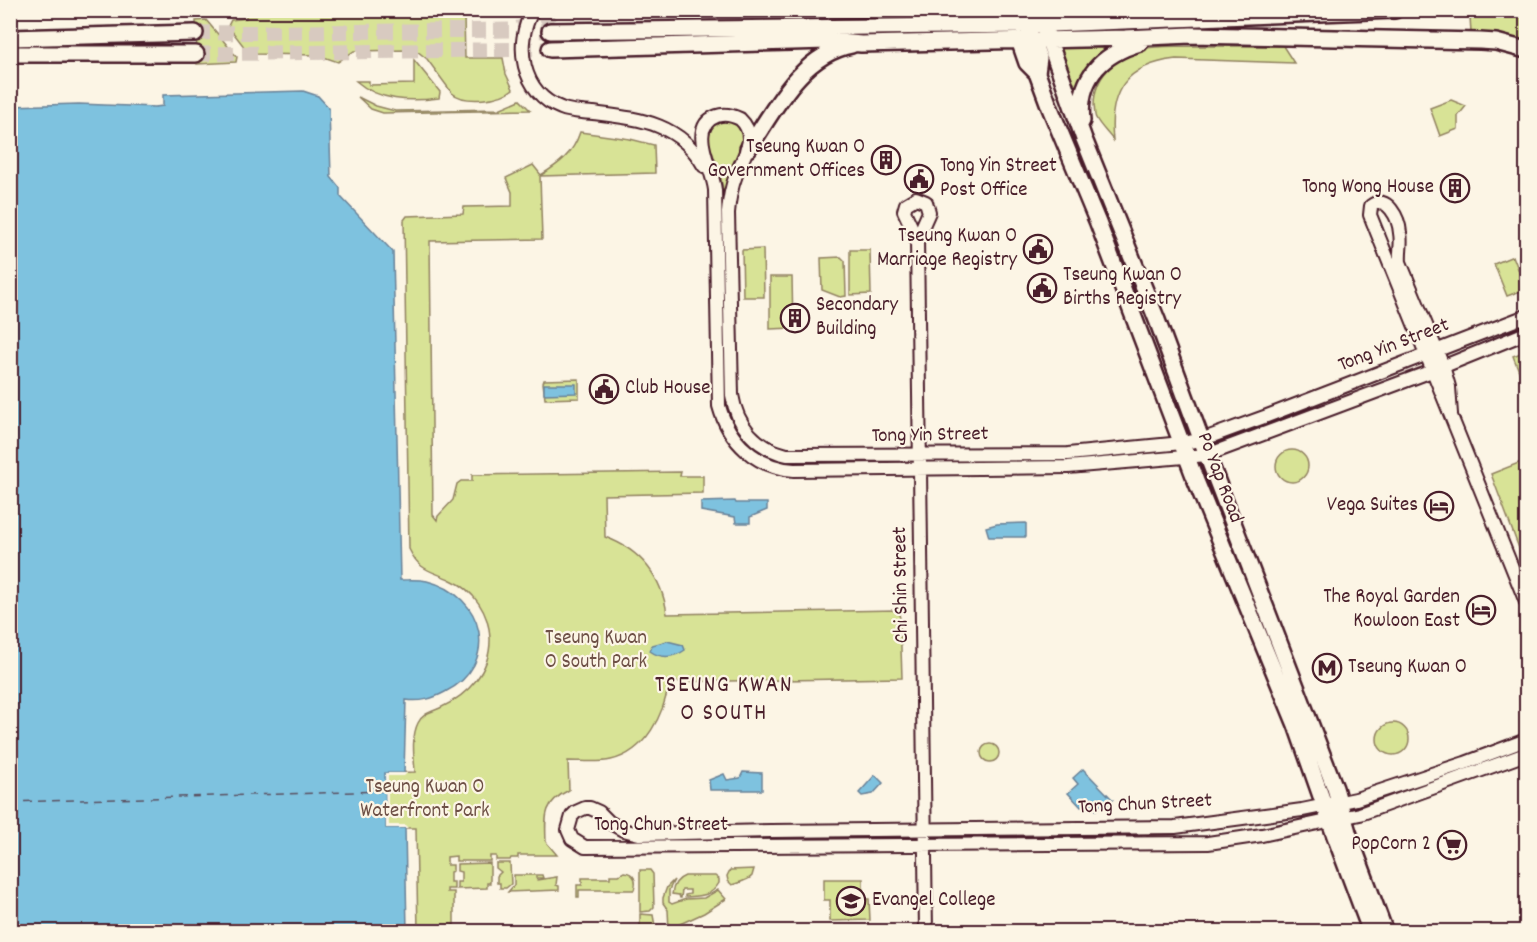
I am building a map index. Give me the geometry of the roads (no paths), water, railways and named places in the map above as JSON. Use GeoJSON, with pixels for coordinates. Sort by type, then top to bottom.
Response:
{"type":"FeatureCollection","features":[{"type":"Feature","properties":{"kind":"main road"},"geometry":{"type":"LineString","coordinates":[[748,149],[797,77],[816,60],[847,46],[1024,29],[1041,17],[1395,10]]}},
{"type":"Feature","properties":{"kind":"main road","name":"Po Yap Road"},"geometry":{"type":"LineString","coordinates":[[1041,17],[1084,139],[1157,320],[1340,802],[1337,820],[1371,932]]}},
{"type":"Feature","properties":{"kind":"main road"},"geometry":{"type":"LineString","coordinates":[[550,32],[1024,29],[1050,40],[1191,35],[1480,41],[1496,42],[1527,50]]}},
{"type":"Feature","properties":{"kind":"main road","name":"Po Yap Road"},"geometry":{"type":"LineString","coordinates":[[1024,29],[1039,58],[1037,73],[1050,108],[1098,223],[1185,451],[1296,725],[1323,805],[1337,820],[1385,932]]}},
{"type":"Feature","properties":{"kind":"main road"},"geometry":{"type":"LineString","coordinates":[[10,38],[195,33]]}},
{"type":"Feature","properties":{"kind":"main road"},"geometry":{"type":"LineString","coordinates":[[1084,139],[1081,116],[1084,92],[1088,80],[1103,61],[1118,50],[1127,47],[1148,41],[1191,35]]}},
{"type":"Feature","properties":{"kind":"main road"},"geometry":{"type":"LineString","coordinates":[[550,49],[828,41],[861,44]]}},
{"type":"Feature","properties":{"kind":"main road"},"geometry":{"type":"LineString","coordinates":[[10,54],[196,54]]}},
{"type":"Feature","properties":{"kind":"street","name":"Tong Yin Street"},"geometry":{"type":"LineString","coordinates":[[533,10],[525,30],[522,56],[524,68],[537,91],[562,108],[637,119],[670,131],[696,154],[715,189]]}},
{"type":"Feature","properties":{"kind":"street","name":"Tong Yin Street"},"geometry":{"type":"LineString","coordinates":[[1527,316],[1201,440],[1185,451],[1068,467],[784,469],[758,459],[736,440],[726,424],[718,396],[715,189],[701,141],[702,132],[706,123],[719,115],[735,116],[747,128],[748,149],[732,185],[728,213],[732,395],[738,418],[747,432],[758,443],[772,451],[787,455],[1068,454],[1185,451],[1207,455],[1527,333]]}},
{"type":"Feature","properties":{"kind":"street"},"geometry":{"type":"LineString","coordinates":[[1432,352],[1370,215],[1371,207],[1376,202],[1388,205],[1398,223],[1400,262],[1438,368],[1451,414],[1527,602]]}},
{"type":"Feature","properties":{"kind":"street","name":"Chi Shin Street"},"geometry":{"type":"LineString","coordinates":[[917,239],[926,932]]}},
{"type":"Feature","properties":{"kind":"street","name":"Tong Chun Street"},"geometry":{"type":"LineString","coordinates":[[1527,740],[1397,786],[1340,802],[1219,821],[1152,828],[639,834],[615,826],[599,812],[590,808],[576,812],[568,825],[572,839],[585,847],[1208,843],[1262,836],[1337,820],[1434,789],[1527,754]]}},
{"type":"Feature","properties":{"kind":"street"},"geometry":{"type":"LineString","coordinates":[[1208,843],[1211,828],[1219,821]]}},
{"type":"Feature","properties":{"kind":"water"},"geometry":{"type":"Polygon","coordinates":[[[303,91],[318,96],[329,108],[331,177],[340,188],[340,196],[393,252],[400,580],[427,581],[447,589],[462,600],[473,615],[479,631],[479,648],[474,665],[463,680],[436,696],[422,700],[406,700],[404,773],[385,773],[386,828],[405,828],[407,931],[11,931],[10,106],[79,104],[155,107],[163,106],[163,95],[303,91]]]}},
{"type":"Feature","properties":{"kind":"water"},"geometry":{"type":"Polygon","coordinates":[[[544,384],[576,384],[576,393],[544,394],[544,384]]]}},
{"type":"Feature","properties":{"kind":"water"},"geometry":{"type":"Polygon","coordinates":[[[735,501],[736,503],[767,503],[767,510],[750,517],[750,523],[736,523],[735,517],[701,511],[701,502],[735,501]]]}},
{"type":"Feature","properties":{"kind":"water"},"geometry":{"type":"Polygon","coordinates":[[[1026,523],[1026,537],[989,537],[986,527],[997,524],[1026,523]]]}},
{"type":"Feature","properties":{"kind":"water"},"geometry":{"type":"Polygon","coordinates":[[[667,641],[683,645],[685,650],[668,656],[650,651],[652,645],[667,641]]]}},
{"type":"Feature","properties":{"kind":"water"},"geometry":{"type":"Polygon","coordinates":[[[1083,769],[1113,800],[1107,807],[1103,803],[1096,810],[1088,801],[1081,807],[1068,793],[1078,784],[1073,778],[1083,769]]]}},
{"type":"Feature","properties":{"kind":"water"},"geometry":{"type":"Polygon","coordinates":[[[743,772],[762,773],[762,790],[710,790],[709,780],[724,774],[727,780],[740,778],[743,772]]]}},
{"type":"Feature","properties":{"kind":"water"},"geometry":{"type":"Polygon","coordinates":[[[875,775],[883,783],[873,794],[862,796],[859,793],[875,775]]]}},
{"type":"Feature","properties":{"kind":"tunnel"},"geometry":{"type":"LineString","coordinates":[[518,28],[539,21],[556,10]]}},
{"type":"Feature","properties":{"kind":"tunnel"},"geometry":{"type":"LineString","coordinates":[[195,33],[550,31]]}},
{"type":"Feature","properties":{"kind":"tunnel"},"geometry":{"type":"LineString","coordinates":[[196,54],[550,49]]}},
{"type":"Feature","properties":{"kind":"place","name":"Tseung Kwan O Government Offices"},"geometry":{"type":"Point","coordinates":[886,160]}},
{"type":"Feature","properties":{"kind":"place","name":"Tong Yin Street Post Office"},"geometry":{"type":"Point","coordinates":[919,179]}},
{"type":"Feature","properties":{"kind":"place","name":"Tong Wong House"},"geometry":{"type":"Point","coordinates":[1455,188]}},
{"type":"Feature","properties":{"kind":"place","name":"Tseung Kwan O Marriage Registry"},"geometry":{"type":"Point","coordinates":[1038,249]}},
{"type":"Feature","properties":{"kind":"place","name":"Tseung Kwan O Births Registry"},"geometry":{"type":"Point","coordinates":[1042,288]}},
{"type":"Feature","properties":{"kind":"place","name":"Secondary Building"},"geometry":{"type":"Point","coordinates":[795,318]}},
{"type":"Feature","properties":{"kind":"place","name":"Club House"},"geometry":{"type":"Point","coordinates":[604,389]}},
{"type":"Feature","properties":{"kind":"place","name":"Vega Suites"},"geometry":{"type":"Point","coordinates":[1439,506]}},
{"type":"Feature","properties":{"kind":"place","name":"The Royal Garden Kowloon East"},"geometry":{"type":"Point","coordinates":[1481,610]}},
{"type":"Feature","properties":{"kind":"place","name":"Tseung Kwan O"},"geometry":{"type":"Point","coordinates":[1327,668]}},
{"type":"Feature","properties":{"kind":"place","name":"PopCorn 2"},"geometry":{"type":"Point","coordinates":[1452,845]}},
{"type":"Feature","properties":{"kind":"place","name":"Evangel College"},"geometry":{"type":"Point","coordinates":[851,901]}},
{"type":"Feature","properties":{"kind":"district","name":"TSEUNG KWAN O SOUTH"},"geometry":{"type":"Point","coordinates":[724,700]}},
{"type":"Feature","properties":{"kind":"park label","name":"Tseung Kwan O South Park"},"geometry":{"type":"Point","coordinates":[596,651]}},
{"type":"Feature","properties":{"kind":"park label","name":"Tseung Kwan O Waterfront Park"},"geometry":{"type":"Point","coordinates":[425,800]}}]}
